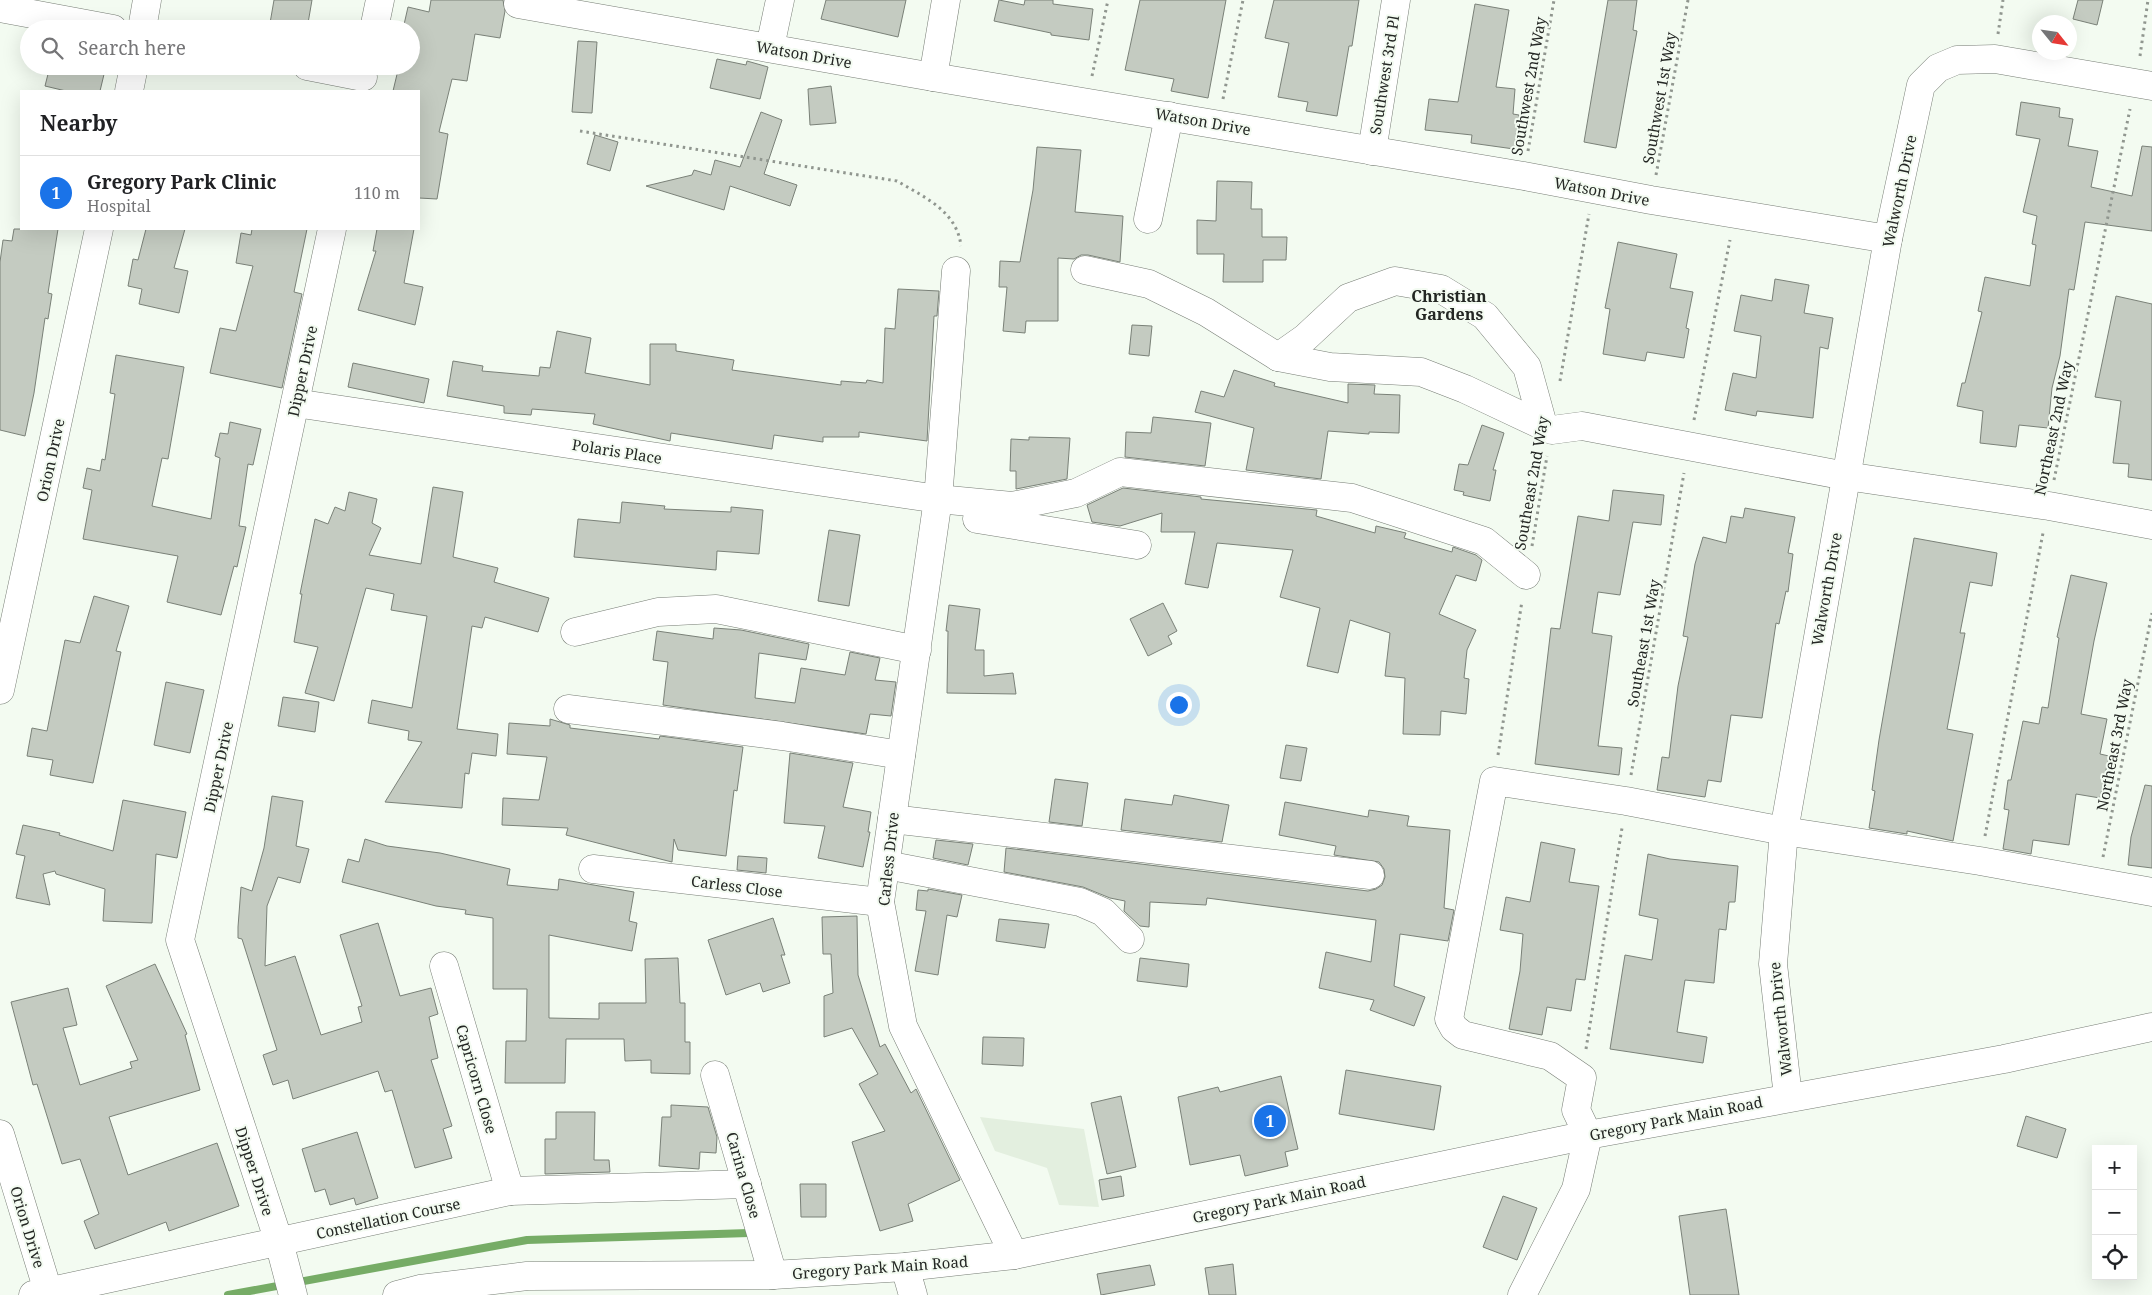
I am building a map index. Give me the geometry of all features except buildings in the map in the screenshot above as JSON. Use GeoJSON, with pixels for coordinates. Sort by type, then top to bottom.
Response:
{"type":"FeatureCollection","features":[{"type":"Feature","properties":{"kind":"street"},"geometry":{"type":"LineString","coordinates":[[144,20],[147,0]]}},
{"type":"Feature","properties":{"kind":"street"},"geometry":{"type":"LineString","coordinates":[[376,20],[380,0]]}},
{"type":"Feature","properties":{"kind":"street"},"geometry":{"type":"LineString","coordinates":[[770,47],[780,0]]}},
{"type":"Feature","properties":{"kind":"street"},"geometry":{"type":"LineString","coordinates":[[933,77],[946,0]]}},
{"type":"Feature","properties":{"kind":"street","name":"Southwest 3rd Pl"},"geometry":{"type":"LineString","coordinates":[[1372,150],[1396,0]]}},
{"type":"Feature","properties":{"kind":"street","name":"Watson Drive"},"geometry":{"type":"LineString","coordinates":[[518,4],[933,77],[1087,101],[1524,176],[1652,200],[1735,212],[1888,239]]}},
{"type":"Feature","properties":{"kind":"street"},"geometry":{"type":"LineString","coordinates":[[0,8],[65,20]]}},
{"type":"Feature","properties":{"kind":"street"},"geometry":{"type":"LineString","coordinates":[[1995,59],[2144,84]]}},
{"type":"Feature","properties":{"kind":"street","name":"Walworth Drive"},"geometry":{"type":"LineString","coordinates":[[1788,1097],[1773,964],[1784,831],[1888,239],[1921,85],[1938,68],[1956,60],[1995,59]]}},
{"type":"Feature","properties":{"kind":"street"},"geometry":{"type":"LineString","coordinates":[[129,90],[132,75]]}},
{"type":"Feature","properties":{"kind":"street"},"geometry":{"type":"LineString","coordinates":[[349,75],[363,78]]}},
{"type":"Feature","properties":{"kind":"street"},"geometry":{"type":"LineString","coordinates":[[1148,219],[1168,116]]}},
{"type":"Feature","properties":{"kind":"street","name":"Orion Drive"},"geometry":{"type":"LineString","coordinates":[[0,690],[99,230]]}},
{"type":"Feature","properties":{"kind":"street","name":"Dipper Drive"},"geometry":{"type":"LineString","coordinates":[[291,1287],[180,940],[332,230]]}},
{"type":"Feature","properties":{"kind":"street"},"geometry":{"type":"LineString","coordinates":[[1085,270],[1149,284],[1206,312],[1278,357],[1330,367],[1421,372],[1465,389],[1547,428],[1582,426],[1689,448],[1846,476],[2049,506],[2152,525]]}},
{"type":"Feature","properties":{"kind":"street","name":"Carless Drive"},"geometry":{"type":"LineString","coordinates":[[956,271],[937,506],[880,902],[903,1026],[1014,1255]]}},
{"type":"Feature","properties":{"kind":"street"},"geometry":{"type":"LineString","coordinates":[[1278,357],[1305,338],[1348,298],[1395,281],[1441,289],[1485,316],[1527,367],[1547,428]]}},
{"type":"Feature","properties":{"kind":"street","name":"Polaris Place"},"geometry":{"type":"LineString","coordinates":[[295,403],[937,506]]}},
{"type":"Feature","properties":{"kind":"street"},"geometry":{"type":"LineString","coordinates":[[937,506],[1012,506],[1076,493],[1120,472],[1352,498],[1484,541],[1526,575]]}},
{"type":"Feature","properties":{"kind":"street"},"geometry":{"type":"LineString","coordinates":[[937,506],[1138,545]]}},
{"type":"Feature","properties":{"kind":"street"},"geometry":{"type":"LineString","coordinates":[[575,632],[658,612],[716,609],[917,650]]}},
{"type":"Feature","properties":{"kind":"street"},"geometry":{"type":"LineString","coordinates":[[568,709],[782,736],[901,755]]}},
{"type":"Feature","properties":{"kind":"street"},"geometry":{"type":"LineString","coordinates":[[1522,1295],[1576,1189],[1588,1135],[1576,1110],[1582,1078],[1550,1056],[1463,1035],[1454,1028],[1449,1019],[1494,781],[1626,801],[1784,831],[1980,861],[2152,892]]}},
{"type":"Feature","properties":{"kind":"street"},"geometry":{"type":"LineString","coordinates":[[892,819],[1370,875]]}},
{"type":"Feature","properties":{"kind":"street"},"geometry":{"type":"LineString","coordinates":[[886,865],[1080,902],[1103,912],[1130,939]]}},
{"type":"Feature","properties":{"kind":"street","name":"Carless Close"},"geometry":{"type":"LineString","coordinates":[[593,869],[880,902]]}},
{"type":"Feature","properties":{"kind":"street","name":"Capricorn Close"},"geometry":{"type":"LineString","coordinates":[[444,966],[510,1191]]}},
{"type":"Feature","properties":{"kind":"street","name":"Gregory Park Main Road"},"geometry":{"type":"LineString","coordinates":[[397,1295],[420,1290],[527,1276],[905,1267],[1014,1255],[1588,1135],[2004,1059],[2152,1027]]}},
{"type":"Feature","properties":{"kind":"street","name":"Carina Close"},"geometry":{"type":"LineString","coordinates":[[715,1075],[771,1269]]}},
{"type":"Feature","properties":{"kind":"street","name":"Orion Drive"},"geometry":{"type":"LineString","coordinates":[[0,1134],[41,1293]]}},
{"type":"Feature","properties":{"kind":"street","name":"Constellation Course"},"geometry":{"type":"LineString","coordinates":[[41,1293],[510,1191],[747,1184]]}},
{"type":"Feature","properties":{"kind":"street"},"geometry":{"type":"LineString","coordinates":[[905,1267],[913,1295]]}},
{"type":"Feature","properties":{"kind":"path"},"geometry":{"type":"LineString","coordinates":[[1087,101],[1108,0]]}},
{"type":"Feature","properties":{"kind":"path"},"geometry":{"type":"LineString","coordinates":[[1218,124],[1243,0]]}},
{"type":"Feature","properties":{"kind":"path","name":"Southwest 2nd Way"},"geometry":{"type":"LineString","coordinates":[[1524,176],[1554,0]]}},
{"type":"Feature","properties":{"kind":"path","name":"Southwest 1st Way"},"geometry":{"type":"LineString","coordinates":[[1652,200],[1688,0]]}},
{"type":"Feature","properties":{"kind":"path"},"geometry":{"type":"LineString","coordinates":[[1995,59],[2003,0]]}},
{"type":"Feature","properties":{"kind":"path","name":"Northeast 2nd Way"},"geometry":{"type":"LineString","coordinates":[[1980,861],[2049,506],[2144,84],[2148,0]]}},
{"type":"Feature","properties":{"kind":"path"},"geometry":{"type":"LineString","coordinates":[[580,131],[897,181],[940,207],[955,226],[961,244],[956,271]]}},
{"type":"Feature","properties":{"kind":"path","name":"Southeast 2nd Way"},"geometry":{"type":"LineString","coordinates":[[1494,781],[1547,428],[1593,189]]}},
{"type":"Feature","properties":{"kind":"path","name":"Southeast 1st Way"},"geometry":{"type":"LineString","coordinates":[[1582,1078],[1626,801],[1689,448],[1735,212]]}},
{"type":"Feature","properties":{"kind":"path","name":"Northeast 3rd Way"},"geometry":{"type":"LineString","coordinates":[[2098,882],[2152,613]]}},
{"type":"Feature","properties":{"kind":"shaded area"},"geometry":{"type":"Polygon","coordinates":[[[980,1117],[1084,1129],[1099,1207],[1059,1205],[1047,1168],[995,1151],[980,1117]]]}},
{"type":"Feature","properties":{"kind":"waterway"},"geometry":{"type":"LineString","coordinates":[[228,1295],[527,1240],[749,1233]]}},
{"type":"Feature","properties":{"kind":"place","name":"Gregory Park Clinic"},"geometry":{"type":"Point","coordinates":[1270,1121]}},
{"type":"Feature","properties":{"kind":"district","name":"Christian Gardens"},"geometry":{"type":"Point","coordinates":[1449,305]}}]}
